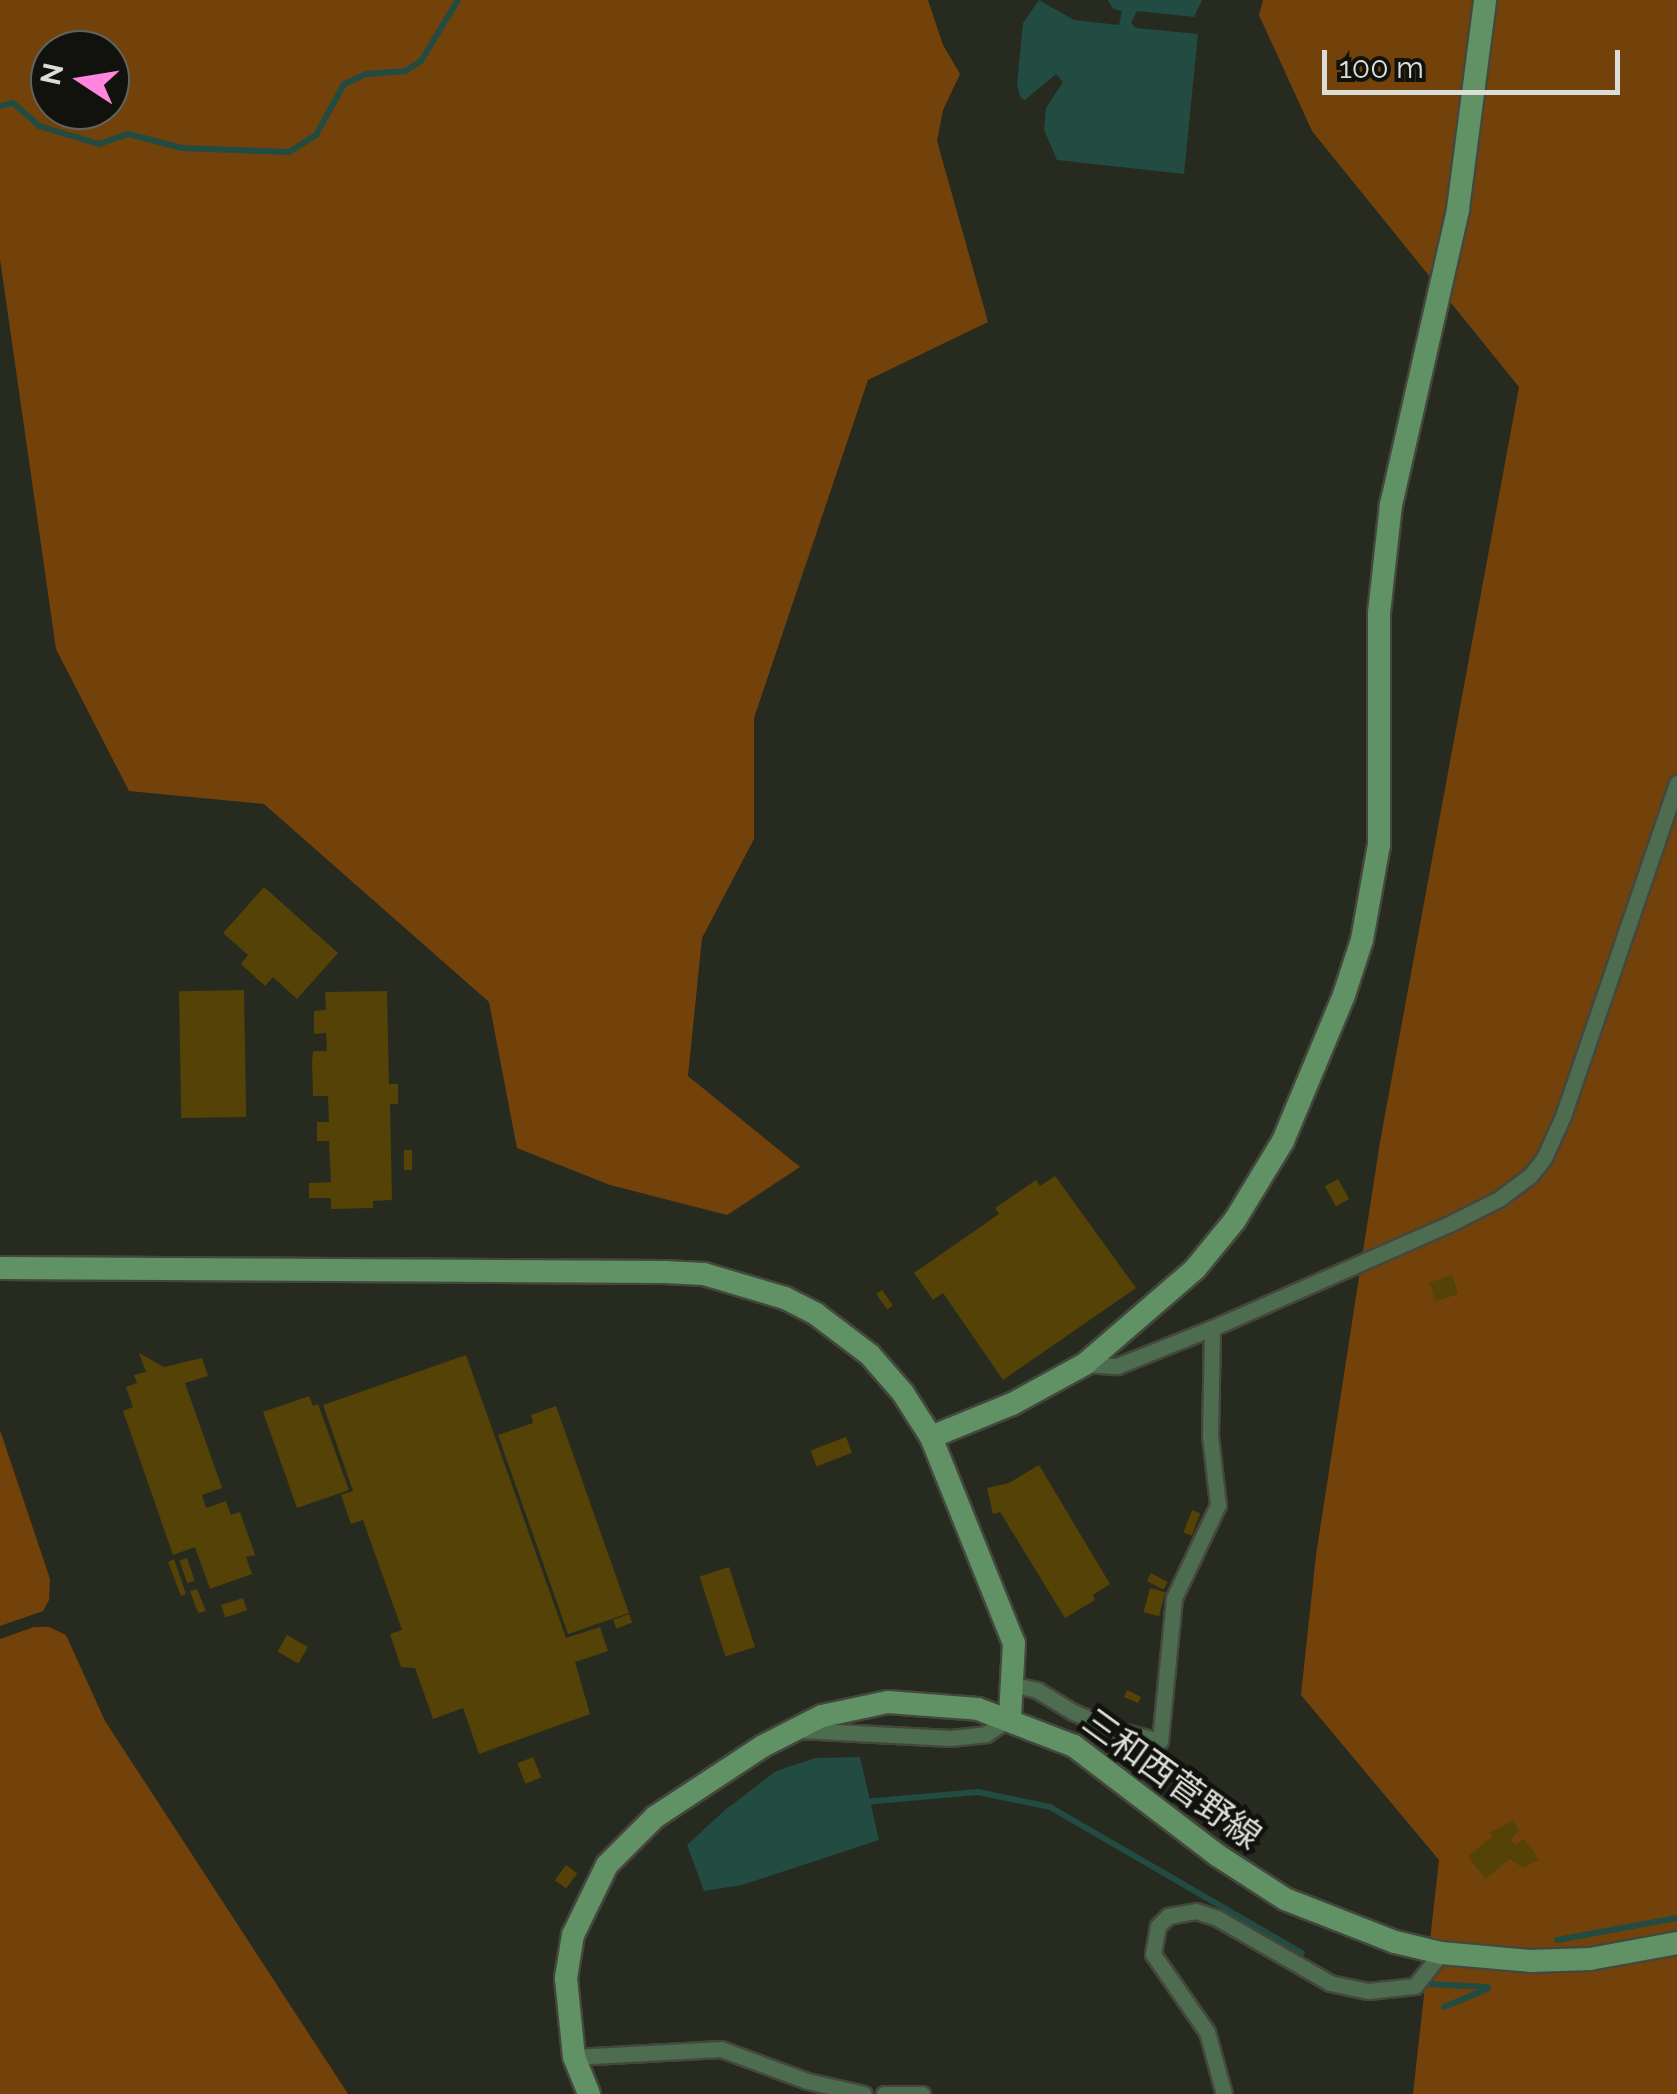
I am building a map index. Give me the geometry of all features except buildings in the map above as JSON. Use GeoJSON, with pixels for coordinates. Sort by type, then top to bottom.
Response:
{"type":"FeatureCollection","features":[{"type":"Feature","properties":{"kind":"street"},"geometry":{"type":"LineString","coordinates":[[931,1437],[1012,1404],[1085,1364],[1184,1280],[1235,1220],[1299,1106],[1362,940],[1378,845],[1383,561],[1391,506],[1464,175],[1485,0]]}},
{"type":"Feature","properties":{"kind":"street"},"geometry":{"type":"LineString","coordinates":[[1085,1364],[1118,1366],[1212,1328],[1452,1222],[1499,1199],[1530,1176],[1544,1158],[1563,1116],[1677,783]]}},
{"type":"Feature","properties":{"kind":"street"},"geometry":{"type":"LineString","coordinates":[[0,1268],[704,1274],[785,1298],[842,1332],[870,1355],[903,1393],[931,1437],[1014,1643],[1010,1718],[986,1734],[950,1738],[792,1730]]}},
{"type":"Feature","properties":{"kind":"street"},"geometry":{"type":"LineString","coordinates":[[1014,1684],[1037,1690],[1073,1712],[1116,1730],[1160,1741],[1174,1598],[1218,1505],[1210,1436],[1212,1328]]}},
{"type":"Feature","properties":{"kind":"street","name":"三和西菅野線"},"geometry":{"type":"LineString","coordinates":[[589,2094],[574,2057],[566,1978],[573,1935],[607,1865],[655,1817],[792,1730],[852,1707],[888,1702],[978,1709],[1010,1718],[1074,1746],[1217,1855],[1284,1899],[1358,1931],[1440,1953],[1530,1960],[1590,1958],[1677,1943]]}},
{"type":"Feature","properties":{"kind":"street"},"geometry":{"type":"LineString","coordinates":[[1224,2094],[1206,2032],[1152,1954],[1158,1926],[1168,1916],[1196,1910],[1330,1982],[1368,1992],[1415,1986],[1440,1953]]}},
{"type":"Feature","properties":{"kind":"street"},"geometry":{"type":"LineString","coordinates":[[574,2057],[720,2049],[807,2081],[864,2094]]}},
{"type":"Feature","properties":{"kind":"street"},"geometry":{"type":"LineString","coordinates":[[884,2094],[922,2094]]}},
{"type":"Feature","properties":{"kind":"shaded area"},"geometry":{"type":"Polygon","coordinates":[[[0,0],[928,0],[943,45],[960,74],[943,110],[937,141],[988,322],[868,380],[754,718],[754,839],[702,938],[688,1076],[800,1167],[727,1215],[610,1185],[517,1148],[489,1002],[264,804],[129,791],[56,649],[0,259],[0,0]]]}},
{"type":"Feature","properties":{"kind":"shaded area"},"geometry":{"type":"Polygon","coordinates":[[[1263,0],[1677,0],[1677,2094],[1413,2094],[1439,1860],[1301,1695],[1316,1555],[1380,1142],[1519,387],[1312,131],[1259,15],[1263,0]]]}},
{"type":"Feature","properties":{"kind":"shaded area"},"geometry":{"type":"Polygon","coordinates":[[[0,1430],[50,1579],[49,1600],[43,1611],[0,1626],[0,1430]]]}},
{"type":"Feature","properties":{"kind":"shaded area"},"geometry":{"type":"Polygon","coordinates":[[[34,1627],[49,1627],[66,1635],[105,1721],[348,2094],[0,2094],[0,1639],[34,1627]]]}},
{"type":"Feature","properties":{"kind":"water"},"geometry":{"type":"Polygon","coordinates":[[[1039,0],[1074,20],[1119,25],[1122,11],[1113,9],[1108,0],[1202,0],[1194,17],[1137,11],[1131,23],[1136,28],[1198,34],[1184,174],[1057,160],[1044,130],[1046,108],[1063,82],[1056,74],[1025,100],[1020,97],[1017,84],[1023,23],[1039,0]]]}},
{"type":"Feature","properties":{"kind":"water"},"geometry":{"type":"Polygon","coordinates":[[[860,1757],[879,1840],[742,1885],[704,1891],[687,1845],[725,1810],[776,1771],[815,1758],[860,1757]]]}},
{"type":"Feature","properties":{"kind":"waterway"},"geometry":{"type":"LineString","coordinates":[[0,106],[13,103],[39,126],[99,144],[128,134],[182,148],[289,152],[316,135],[344,84],[366,74],[405,71],[421,61],[458,0]]}},
{"type":"Feature","properties":{"kind":"waterway"},"geometry":{"type":"LineString","coordinates":[[864,1802],[978,1792],[1050,1807],[1302,1953]]}},
{"type":"Feature","properties":{"kind":"waterway"},"geometry":{"type":"LineString","coordinates":[[1557,1940],[1677,1918]]}},
{"type":"Feature","properties":{"kind":"waterway"},"geometry":{"type":"LineString","coordinates":[[1429,1984],[1488,1987]]}},
{"type":"Feature","properties":{"kind":"waterway"},"geometry":{"type":"LineString","coordinates":[[1444,2007],[1487,1989]]}}]}
